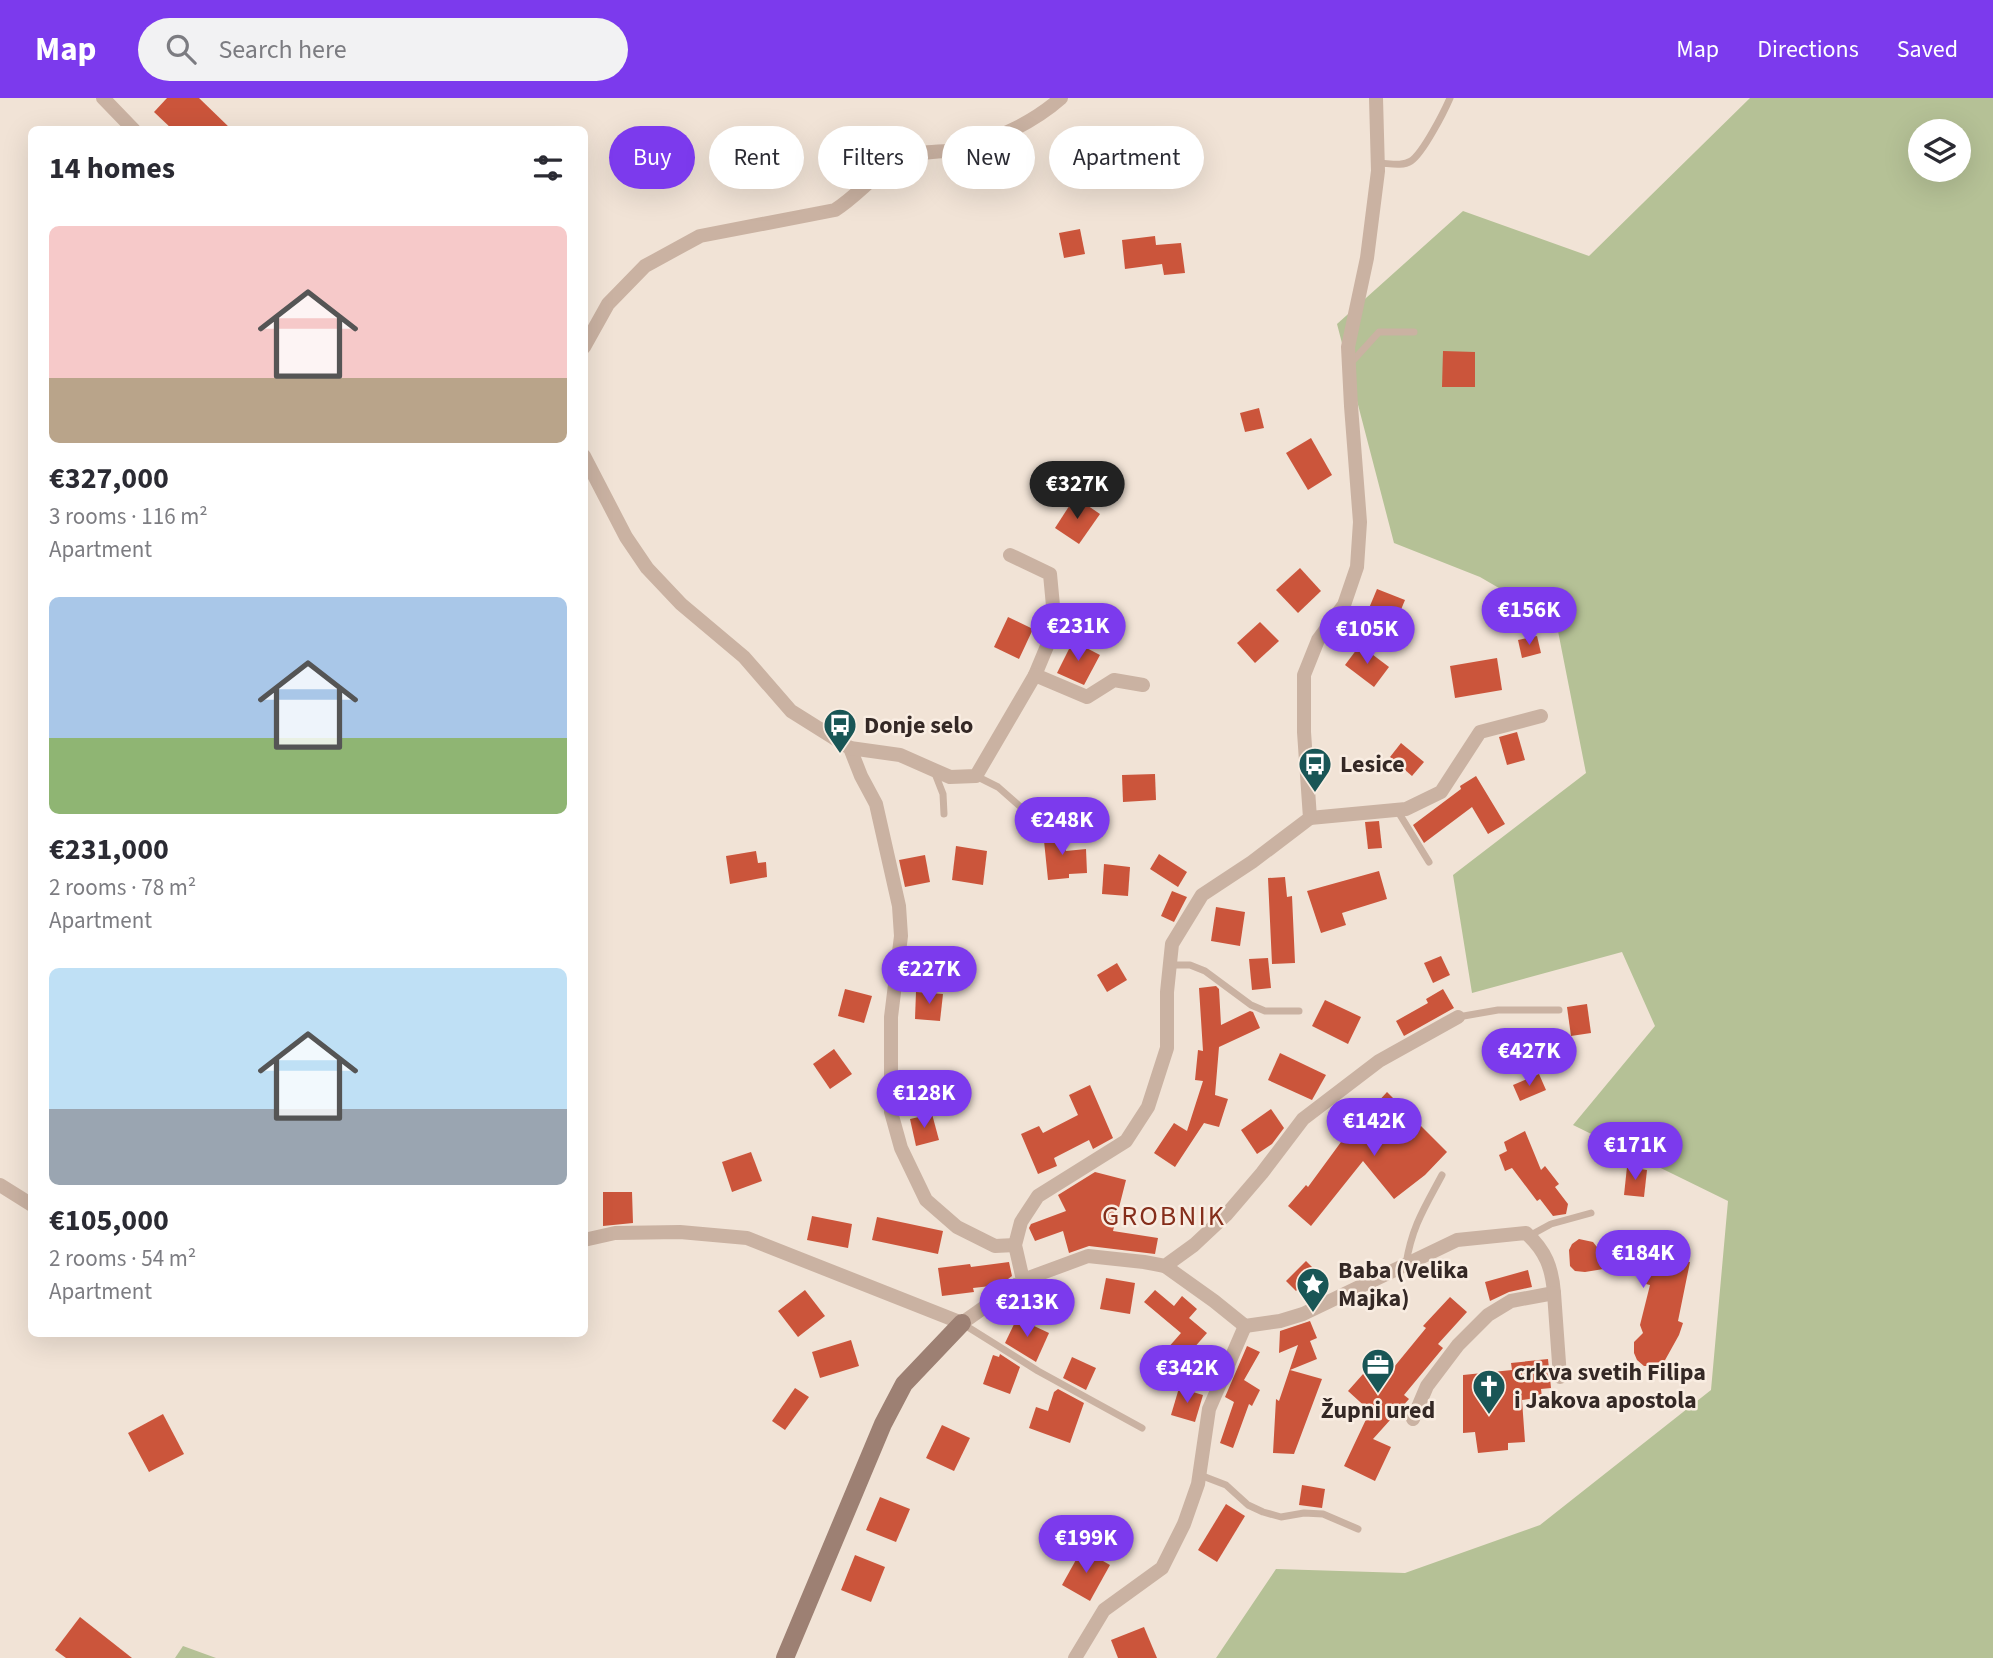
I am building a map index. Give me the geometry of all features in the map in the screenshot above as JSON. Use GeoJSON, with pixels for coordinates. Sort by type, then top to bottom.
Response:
{"type":"FeatureCollection","features":[{"type":"Feature","properties":{"kind":"main road"},"geometry":{"type":"LineString","coordinates":[[785,1658],[883,1423],[904,1384],[962,1323]]}},
{"type":"Feature","properties":{"kind":"street"},"geometry":{"type":"LineString","coordinates":[[103,98],[130,126]]}},
{"type":"Feature","properties":{"kind":"street"},"geometry":{"type":"LineString","coordinates":[[588,340],[608,304],[645,266],[700,236],[835,210],[891,164],[906,156],[960,149],[1005,133],[1061,98]]}},
{"type":"Feature","properties":{"kind":"street"},"geometry":{"type":"LineString","coordinates":[[1310,818],[1304,732],[1304,676],[1318,640],[1344,605],[1357,567],[1360,522],[1348,347],[1367,258],[1378,163],[1376,98]]}},
{"type":"Feature","properties":{"kind":"street"},"geometry":{"type":"LineString","coordinates":[[588,464],[626,537],[648,568],[681,604],[744,657],[791,710],[850,748],[900,755],[950,777],[976,776],[1035,675],[1055,627],[1050,574],[1010,555]]}},
{"type":"Feature","properties":{"kind":"street"},"geometry":{"type":"LineString","coordinates":[[1035,675],[1087,697],[1114,680],[1143,685]]}},
{"type":"Feature","properties":{"kind":"street"},"geometry":{"type":"LineString","coordinates":[[1023,1280],[1016,1245],[1021,1222],[1038,1196],[1126,1141],[1148,1107],[1167,1048],[1167,992],[1172,944],[1202,895],[1252,862],[1310,818],[1406,809],[1441,792],[1480,732],[1541,716]]}},
{"type":"Feature","properties":{"kind":"street"},"geometry":{"type":"LineString","coordinates":[[850,748],[876,804],[899,906],[901,936],[891,1017],[891,1112],[901,1148],[926,1200],[957,1227],[995,1247],[1016,1245]]}},
{"type":"Feature","properties":{"kind":"street"},"geometry":{"type":"LineString","coordinates":[[1165,1266],[1194,1245],[1226,1215],[1303,1119],[1380,1061],[1458,1017]]}},
{"type":"Feature","properties":{"kind":"street"},"geometry":{"type":"LineString","coordinates":[[0,1185],[28,1202]]}},
{"type":"Feature","properties":{"kind":"street"},"geometry":{"type":"LineString","coordinates":[[588,1239],[615,1233],[680,1232],[747,1238],[962,1323],[1023,1280],[1088,1256],[1144,1262],[1165,1266],[1245,1326],[1280,1321],[1303,1314],[1457,1240],[1526,1233],[1543,1253],[1552,1271],[1560,1377]]}},
{"type":"Feature","properties":{"kind":"street"},"geometry":{"type":"LineString","coordinates":[[1413,1419],[1427,1387],[1458,1346],[1488,1314],[1511,1301],[1554,1293]]}},
{"type":"Feature","properties":{"kind":"street"},"geometry":{"type":"LineString","coordinates":[[1075,1658],[1104,1610],[1162,1568],[1184,1524],[1200,1475],[1209,1409],[1245,1326]]}},
{"type":"Feature","properties":{"kind":"lane"},"geometry":{"type":"LineString","coordinates":[[1378,163],[1402,165],[1413,161],[1450,98]]}},
{"type":"Feature","properties":{"kind":"lane"},"geometry":{"type":"LineString","coordinates":[[1349,365],[1379,332],[1414,332]]}},
{"type":"Feature","properties":{"kind":"lane"},"geometry":{"type":"LineString","coordinates":[[933,769],[943,794],[944,814]]}},
{"type":"Feature","properties":{"kind":"lane"},"geometry":{"type":"LineString","coordinates":[[976,776],[998,787],[1024,810],[1042,814]]}},
{"type":"Feature","properties":{"kind":"lane"},"geometry":{"type":"LineString","coordinates":[[1397,810],[1429,862]]}},
{"type":"Feature","properties":{"kind":"lane"},"geometry":{"type":"LineString","coordinates":[[1170,965],[1190,965],[1205,971],[1241,998],[1265,1011],[1299,1011]]}},
{"type":"Feature","properties":{"kind":"lane"},"geometry":{"type":"LineString","coordinates":[[1458,1017],[1498,1010],[1559,1010]]}},
{"type":"Feature","properties":{"kind":"lane"},"geometry":{"type":"LineString","coordinates":[[1406,1265],[1410,1241],[1422,1210],[1443,1175]]}},
{"type":"Feature","properties":{"kind":"lane"},"geometry":{"type":"LineString","coordinates":[[1529,1236],[1551,1224],[1591,1213]]}},
{"type":"Feature","properties":{"kind":"lane"},"geometry":{"type":"LineString","coordinates":[[962,1323],[1038,1371],[1142,1428]]}},
{"type":"Feature","properties":{"kind":"lane"},"geometry":{"type":"LineString","coordinates":[[1200,1475],[1226,1485],[1248,1504],[1263,1512],[1281,1517],[1304,1513],[1323,1514],[1358,1529]]}},
{"type":"Feature","properties":{"kind":"green space"},"geometry":{"type":"Polygon","coordinates":[[[1750,98],[1993,98],[1993,1658],[1216,1658],[1276,1569],[1405,1573],[1540,1525],[1711,1390],[1728,1201],[1573,1125],[1655,1026],[1622,952],[1472,993],[1453,875],[1586,773],[1556,621],[1480,577],[1394,543],[1337,324],[1463,211],[1589,256],[1750,98]]]}},
{"type":"Feature","properties":{"kind":"green space"},"geometry":{"type":"Polygon","coordinates":[[[183,1646],[216,1658],[175,1658],[183,1646]]]}},
{"type":"Feature","properties":{"kind":"building"},"geometry":{"type":"Polygon","coordinates":[[[167,98],[199,98],[228,126],[169,126],[154,112],[167,98]]]}},
{"type":"Feature","properties":{"kind":"building"},"geometry":{"type":"Polygon","coordinates":[[[1080,229],[1085,254],[1064,258],[1059,233],[1080,229]]]}},
{"type":"Feature","properties":{"kind":"building"},"geometry":{"type":"Polygon","coordinates":[[[1155,236],[1156,245],[1181,243],[1185,273],[1164,275],[1162,264],[1125,269],[1122,240],[1155,236]]]}},
{"type":"Feature","properties":{"kind":"building"},"geometry":{"type":"Polygon","coordinates":[[[1443,351],[1475,352],[1475,387],[1442,387],[1443,351]]]}},
{"type":"Feature","properties":{"kind":"building"},"geometry":{"type":"Polygon","coordinates":[[[1259,408],[1264,428],[1245,432],[1240,413],[1259,408]]]}},
{"type":"Feature","properties":{"kind":"building"},"geometry":{"type":"Polygon","coordinates":[[[1311,438],[1332,475],[1308,490],[1286,453],[1311,438]]]}},
{"type":"Feature","properties":{"kind":"building"},"geometry":{"type":"Polygon","coordinates":[[[1075,497],[1100,514],[1079,544],[1055,528],[1075,497]]]}},
{"type":"Feature","properties":{"kind":"building"},"geometry":{"type":"Polygon","coordinates":[[[1300,568],[1321,591],[1298,613],[1276,590],[1300,568]]]}},
{"type":"Feature","properties":{"kind":"building"},"geometry":{"type":"Polygon","coordinates":[[[1377,589],[1405,600],[1395,624],[1367,613],[1377,589]]]}},
{"type":"Feature","properties":{"kind":"building"},"geometry":{"type":"Polygon","coordinates":[[[1008,617],[1033,629],[1019,659],[994,647],[1008,617]]]}},
{"type":"Feature","properties":{"kind":"building"},"geometry":{"type":"Polygon","coordinates":[[[1260,622],[1279,641],[1255,663],[1237,643],[1260,622]]]}},
{"type":"Feature","properties":{"kind":"building"},"geometry":{"type":"Polygon","coordinates":[[[1537,636],[1541,653],[1522,658],[1518,640],[1537,636]]]}},
{"type":"Feature","properties":{"kind":"building"},"geometry":{"type":"Polygon","coordinates":[[[1073,641],[1100,655],[1084,685],[1057,673],[1073,641]]]}},
{"type":"Feature","properties":{"kind":"building"},"geometry":{"type":"Polygon","coordinates":[[[1360,645],[1389,667],[1374,687],[1345,665],[1360,645]]]}},
{"type":"Feature","properties":{"kind":"building"},"geometry":{"type":"Polygon","coordinates":[[[1497,658],[1502,690],[1455,698],[1450,666],[1497,658]]]}},
{"type":"Feature","properties":{"kind":"building"},"geometry":{"type":"Polygon","coordinates":[[[1517,732],[1525,760],[1507,765],[1499,737],[1517,732]]]}},
{"type":"Feature","properties":{"kind":"building"},"geometry":{"type":"Polygon","coordinates":[[[1401,743],[1424,762],[1412,776],[1390,757],[1401,743]]]}},
{"type":"Feature","properties":{"kind":"building"},"geometry":{"type":"Polygon","coordinates":[[[1155,774],[1156,800],[1123,802],[1122,775],[1155,774]]]}},
{"type":"Feature","properties":{"kind":"building"},"geometry":{"type":"Polygon","coordinates":[[[1476,776],[1505,824],[1488,834],[1472,807],[1424,843],[1413,825],[1476,776]]]}},
{"type":"Feature","properties":{"kind":"building"},"geometry":{"type":"Polygon","coordinates":[[[1379,821],[1382,848],[1368,849],[1365,822],[1379,821]]]}},
{"type":"Feature","properties":{"kind":"building"},"geometry":{"type":"Polygon","coordinates":[[[1063,828],[1066,851],[1086,849],[1087,873],[1069,874],[1069,878],[1048,880],[1043,831],[1063,828]]]}},
{"type":"Feature","properties":{"kind":"building"},"geometry":{"type":"Polygon","coordinates":[[[956,846],[987,851],[983,885],[952,880],[956,846]]]}},
{"type":"Feature","properties":{"kind":"building"},"geometry":{"type":"Polygon","coordinates":[[[756,851],[758,863],[766,862],[767,877],[730,884],[726,856],[756,851]]]}},
{"type":"Feature","properties":{"kind":"building"},"geometry":{"type":"Polygon","coordinates":[[[1159,854],[1187,872],[1178,887],[1150,869],[1159,854]]]}},
{"type":"Feature","properties":{"kind":"building"},"geometry":{"type":"Polygon","coordinates":[[[925,855],[930,882],[905,887],[899,860],[925,855]]]}},
{"type":"Feature","properties":{"kind":"building"},"geometry":{"type":"Polygon","coordinates":[[[1104,864],[1130,867],[1128,896],[1102,894],[1104,864]]]}},
{"type":"Feature","properties":{"kind":"building"},"geometry":{"type":"Polygon","coordinates":[[[1379,871],[1387,899],[1342,913],[1346,925],[1321,933],[1307,891],[1379,871]]]}},
{"type":"Feature","properties":{"kind":"building"},"geometry":{"type":"Polygon","coordinates":[[[1285,877],[1287,897],[1292,896],[1295,963],[1272,964],[1268,878],[1285,877]]]}},
{"type":"Feature","properties":{"kind":"building"},"geometry":{"type":"Polygon","coordinates":[[[1172,891],[1187,897],[1174,922],[1161,916],[1172,891]]]}},
{"type":"Feature","properties":{"kind":"building"},"geometry":{"type":"Polygon","coordinates":[[[1216,907],[1245,912],[1240,946],[1211,941],[1216,907]]]}},
{"type":"Feature","properties":{"kind":"building"},"geometry":{"type":"Polygon","coordinates":[[[1441,956],[1450,975],[1433,983],[1424,963],[1441,956]]]}},
{"type":"Feature","properties":{"kind":"building"},"geometry":{"type":"Polygon","coordinates":[[[1268,958],[1271,988],[1252,990],[1249,959],[1268,958]]]}},
{"type":"Feature","properties":{"kind":"building"},"geometry":{"type":"Polygon","coordinates":[[[1117,963],[1127,980],[1107,992],[1097,975],[1117,963]]]}},
{"type":"Feature","properties":{"kind":"building"},"geometry":{"type":"Polygon","coordinates":[[[1216,986],[1219,989],[1221,1025],[1250,1011],[1260,1028],[1219,1047],[1215,1095],[1228,1099],[1219,1127],[1204,1123],[1175,1167],[1154,1153],[1174,1123],[1187,1131],[1203,1081],[1195,1080],[1198,1050],[1203,1051],[1199,988],[1216,986]]]}},
{"type":"Feature","properties":{"kind":"building"},"geometry":{"type":"Polygon","coordinates":[[[845,989],[872,996],[864,1023],[838,1016],[845,989]]]}},
{"type":"Feature","properties":{"kind":"building"},"geometry":{"type":"Polygon","coordinates":[[[1443,989],[1454,1008],[1404,1036],[1396,1021],[1428,1003],[1426,999],[1443,989]]]}},
{"type":"Feature","properties":{"kind":"building"},"geometry":{"type":"Polygon","coordinates":[[[916,992],[943,994],[940,1021],[915,1019],[916,992]]]}},
{"type":"Feature","properties":{"kind":"building"},"geometry":{"type":"Polygon","coordinates":[[[1325,1000],[1361,1017],[1348,1044],[1312,1026],[1325,1000]]]}},
{"type":"Feature","properties":{"kind":"building"},"geometry":{"type":"Polygon","coordinates":[[[1587,1004],[1591,1033],[1571,1036],[1567,1007],[1587,1004]]]}},
{"type":"Feature","properties":{"kind":"building"},"geometry":{"type":"Polygon","coordinates":[[[834,1049],[852,1074],[830,1089],[813,1064],[834,1049]]]}},
{"type":"Feature","properties":{"kind":"building"},"geometry":{"type":"Polygon","coordinates":[[[1280,1053],[1326,1075],[1312,1100],[1268,1080],[1280,1053]]]}},
{"type":"Feature","properties":{"kind":"building"},"geometry":{"type":"Polygon","coordinates":[[[1539,1074],[1546,1090],[1520,1101],[1513,1085],[1539,1074]]]}},
{"type":"Feature","properties":{"kind":"building"},"geometry":{"type":"Polygon","coordinates":[[[1090,1085],[1113,1138],[1093,1149],[1089,1140],[1054,1158],[1057,1166],[1038,1174],[1021,1134],[1039,1126],[1043,1133],[1078,1115],[1069,1095],[1090,1085]]]}},
{"type":"Feature","properties":{"kind":"building"},"geometry":{"type":"Polygon","coordinates":[[[1387,1092],[1447,1152],[1425,1175],[1394,1199],[1363,1161],[1311,1226],[1288,1206],[1306,1185],[1308,1187],[1341,1142],[1387,1092]]]}},
{"type":"Feature","properties":{"kind":"building"},"geometry":{"type":"Polygon","coordinates":[[[1271,1109],[1284,1128],[1272,1144],[1257,1154],[1241,1130],[1271,1109]]]}},
{"type":"Feature","properties":{"kind":"building"},"geometry":{"type":"Polygon","coordinates":[[[932,1114],[939,1140],[916,1146],[910,1119],[932,1114]]]}},
{"type":"Feature","properties":{"kind":"building"},"geometry":{"type":"Polygon","coordinates":[[[1525,1131],[1541,1170],[1545,1166],[1559,1184],[1555,1187],[1568,1204],[1566,1214],[1553,1216],[1540,1199],[1537,1201],[1512,1168],[1505,1171],[1499,1155],[1507,1151],[1504,1142],[1525,1131]]]}},
{"type":"Feature","properties":{"kind":"building"},"geometry":{"type":"Polygon","coordinates":[[[751,1152],[762,1181],[732,1192],[722,1162],[751,1152]]]}},
{"type":"Feature","properties":{"kind":"building"},"geometry":{"type":"Polygon","coordinates":[[[1627,1167],[1647,1170],[1644,1197],[1624,1195],[1627,1167]]]}},
{"type":"Feature","properties":{"kind":"building"},"geometry":{"type":"Polygon","coordinates":[[[1095,1172],[1126,1180],[1113,1231],[1158,1238],[1155,1254],[1089,1246],[1069,1253],[1063,1231],[1035,1241],[1029,1228],[1031,1224],[1066,1211],[1058,1195],[1095,1172]]]}},
{"type":"Feature","properties":{"kind":"building"},"geometry":{"type":"Polygon","coordinates":[[[603,1192],[632,1192],[633,1223],[603,1226],[603,1192]]]}},
{"type":"Feature","properties":{"kind":"building"},"geometry":{"type":"Polygon","coordinates":[[[812,1216],[852,1224],[848,1248],[807,1240],[812,1216]]]}},
{"type":"Feature","properties":{"kind":"building"},"geometry":{"type":"Polygon","coordinates":[[[877,1217],[943,1231],[938,1254],[872,1240],[877,1217]]]}},
{"type":"Feature","properties":{"kind":"building"},"geometry":{"type":"Polygon","coordinates":[[[1625,1233],[1637,1234],[1641,1240],[1674,1260],[1690,1262],[1678,1321],[1683,1323],[1679,1335],[1664,1362],[1654,1366],[1644,1366],[1634,1353],[1634,1342],[1643,1333],[1640,1325],[1650,1285],[1646,1284],[1650,1274],[1628,1265],[1585,1272],[1575,1271],[1570,1266],[1569,1250],[1579,1239],[1593,1242],[1597,1247],[1618,1246],[1625,1233]]]}},
{"type":"Feature","properties":{"kind":"building"},"geometry":{"type":"Polygon","coordinates":[[[1306,1261],[1316,1271],[1296,1291],[1286,1281],[1306,1261]]]}},
{"type":"Feature","properties":{"kind":"building"},"geometry":{"type":"Polygon","coordinates":[[[1009,1262],[1012,1276],[1000,1285],[942,1296],[938,1268],[1009,1262]]]}},
{"type":"Feature","properties":{"kind":"building"},"geometry":{"type":"Polygon","coordinates":[[[1528,1270],[1532,1287],[1509,1292],[1490,1301],[1485,1282],[1528,1270]]]}},
{"type":"Feature","properties":{"kind":"building"},"geometry":{"type":"Polygon","coordinates":[[[1106,1278],[1135,1283],[1130,1314],[1100,1309],[1106,1278]]]}},
{"type":"Feature","properties":{"kind":"building"},"geometry":{"type":"Polygon","coordinates":[[[805,1290],[825,1316],[798,1337],[778,1311],[805,1290]]]}},
{"type":"Feature","properties":{"kind":"building"},"geometry":{"type":"Polygon","coordinates":[[[1155,1290],[1174,1306],[1182,1296],[1197,1309],[1189,1318],[1207,1333],[1193,1349],[1196,1351],[1185,1364],[1167,1349],[1181,1333],[1144,1302],[1155,1290]]]}},
{"type":"Feature","properties":{"kind":"building"},"geometry":{"type":"Polygon","coordinates":[[[1450,1297],[1467,1312],[1438,1344],[1443,1348],[1404,1395],[1409,1399],[1373,1439],[1391,1447],[1375,1481],[1344,1466],[1370,1411],[1348,1391],[1371,1365],[1385,1378],[1426,1328],[1423,1326],[1450,1297]]]}},
{"type":"Feature","properties":{"kind":"building"},"geometry":{"type":"Polygon","coordinates":[[[1017,1318],[1049,1333],[1036,1362],[1005,1343],[1017,1318]]]}},
{"type":"Feature","properties":{"kind":"building"},"geometry":{"type":"Polygon","coordinates":[[[1310,1321],[1317,1338],[1310,1341],[1317,1359],[1290,1370],[1322,1379],[1294,1454],[1273,1453],[1276,1399],[1279,1401],[1298,1345],[1279,1353],[1280,1331],[1310,1321]]]}},
{"type":"Feature","properties":{"kind":"building"},"geometry":{"type":"Polygon","coordinates":[[[851,1340],[859,1366],[820,1378],[812,1352],[851,1340]]]}},
{"type":"Feature","properties":{"kind":"building"},"geometry":{"type":"Polygon","coordinates":[[[1247,1346],[1260,1352],[1244,1380],[1260,1390],[1252,1406],[1249,1404],[1233,1448],[1220,1443],[1234,1402],[1225,1397],[1247,1346]]]}},
{"type":"Feature","properties":{"kind":"building"},"geometry":{"type":"Polygon","coordinates":[[[1000,1354],[1020,1367],[1010,1394],[983,1384],[993,1355],[999,1357],[1000,1354]]]}},
{"type":"Feature","properties":{"kind":"building"},"geometry":{"type":"Polygon","coordinates":[[[1072,1357],[1096,1368],[1086,1390],[1063,1378],[1072,1357]]]}},
{"type":"Feature","properties":{"kind":"building","name":"crkva svetih Filipa i Jakova apostola"},"geometry":{"type":"Polygon","coordinates":[[[1548,1359],[1551,1388],[1541,1389],[1542,1397],[1522,1400],[1525,1442],[1508,1443],[1508,1450],[1478,1453],[1475,1432],[1463,1433],[1463,1375],[1512,1370],[1511,1363],[1548,1359]]]}},
{"type":"Feature","properties":{"kind":"building"},"geometry":{"type":"Polygon","coordinates":[[[795,1388],[809,1397],[785,1430],[772,1421],[795,1388]]]}},
{"type":"Feature","properties":{"kind":"building"},"geometry":{"type":"Polygon","coordinates":[[[1179,1388],[1203,1395],[1195,1422],[1171,1415],[1179,1388]]]}},
{"type":"Feature","properties":{"kind":"building"},"geometry":{"type":"Polygon","coordinates":[[[1058,1389],[1084,1403],[1070,1443],[1029,1428],[1036,1407],[1048,1411],[1054,1392],[1058,1389]]]}},
{"type":"Feature","properties":{"kind":"building"},"geometry":{"type":"Polygon","coordinates":[[[163,1414],[184,1454],[149,1472],[128,1433],[163,1414]]]}},
{"type":"Feature","properties":{"kind":"building"},"geometry":{"type":"Polygon","coordinates":[[[942,1425],[970,1438],[954,1471],[926,1458],[942,1425]]]}},
{"type":"Feature","properties":{"kind":"building"},"geometry":{"type":"Polygon","coordinates":[[[1302,1485],[1325,1489],[1322,1508],[1299,1505],[1302,1485]]]}},
{"type":"Feature","properties":{"kind":"building"},"geometry":{"type":"Polygon","coordinates":[[[880,1497],[910,1509],[896,1542],[866,1530],[880,1497]]]}},
{"type":"Feature","properties":{"kind":"building"},"geometry":{"type":"Polygon","coordinates":[[[1226,1504],[1245,1516],[1217,1562],[1198,1550],[1226,1504]]]}},
{"type":"Feature","properties":{"kind":"building"},"geometry":{"type":"Polygon","coordinates":[[[1082,1549],[1110,1565],[1090,1601],[1062,1585],[1082,1549]]]}},
{"type":"Feature","properties":{"kind":"building"},"geometry":{"type":"Polygon","coordinates":[[[855,1555],[885,1567],[871,1602],[841,1590],[855,1555]]]}},
{"type":"Feature","properties":{"kind":"building"},"geometry":{"type":"Polygon","coordinates":[[[80,1617],[132,1658],[66,1658],[55,1650],[80,1617]]]}},
{"type":"Feature","properties":{"kind":"building"},"geometry":{"type":"Polygon","coordinates":[[[1144,1627],[1157,1658],[1118,1658],[1111,1640],[1144,1627]]]}},
{"type":"Feature","properties":{"kind":"place","name":"Donje selo"},"geometry":{"type":"Point","coordinates":[840,755]}},
{"type":"Feature","properties":{"kind":"place","name":"Lesice"},"geometry":{"type":"Point","coordinates":[1315,794]}},
{"type":"Feature","properties":{"kind":"place","name":"Baba (Velika Majka)"},"geometry":{"type":"Point","coordinates":[1313,1314]}},
{"type":"Feature","properties":{"kind":"place","name":"Župni ured"},"geometry":{"type":"Point","coordinates":[1378,1395]}},
{"type":"Feature","properties":{"kind":"place","name":"crkva svetih Filipa i Jakova apostola"},"geometry":{"type":"Point","coordinates":[1489,1416]}},
{"type":"Feature","properties":{"kind":"district","name":"GROBNIK"},"geometry":{"type":"Point","coordinates":[1164,1216]}}]}
